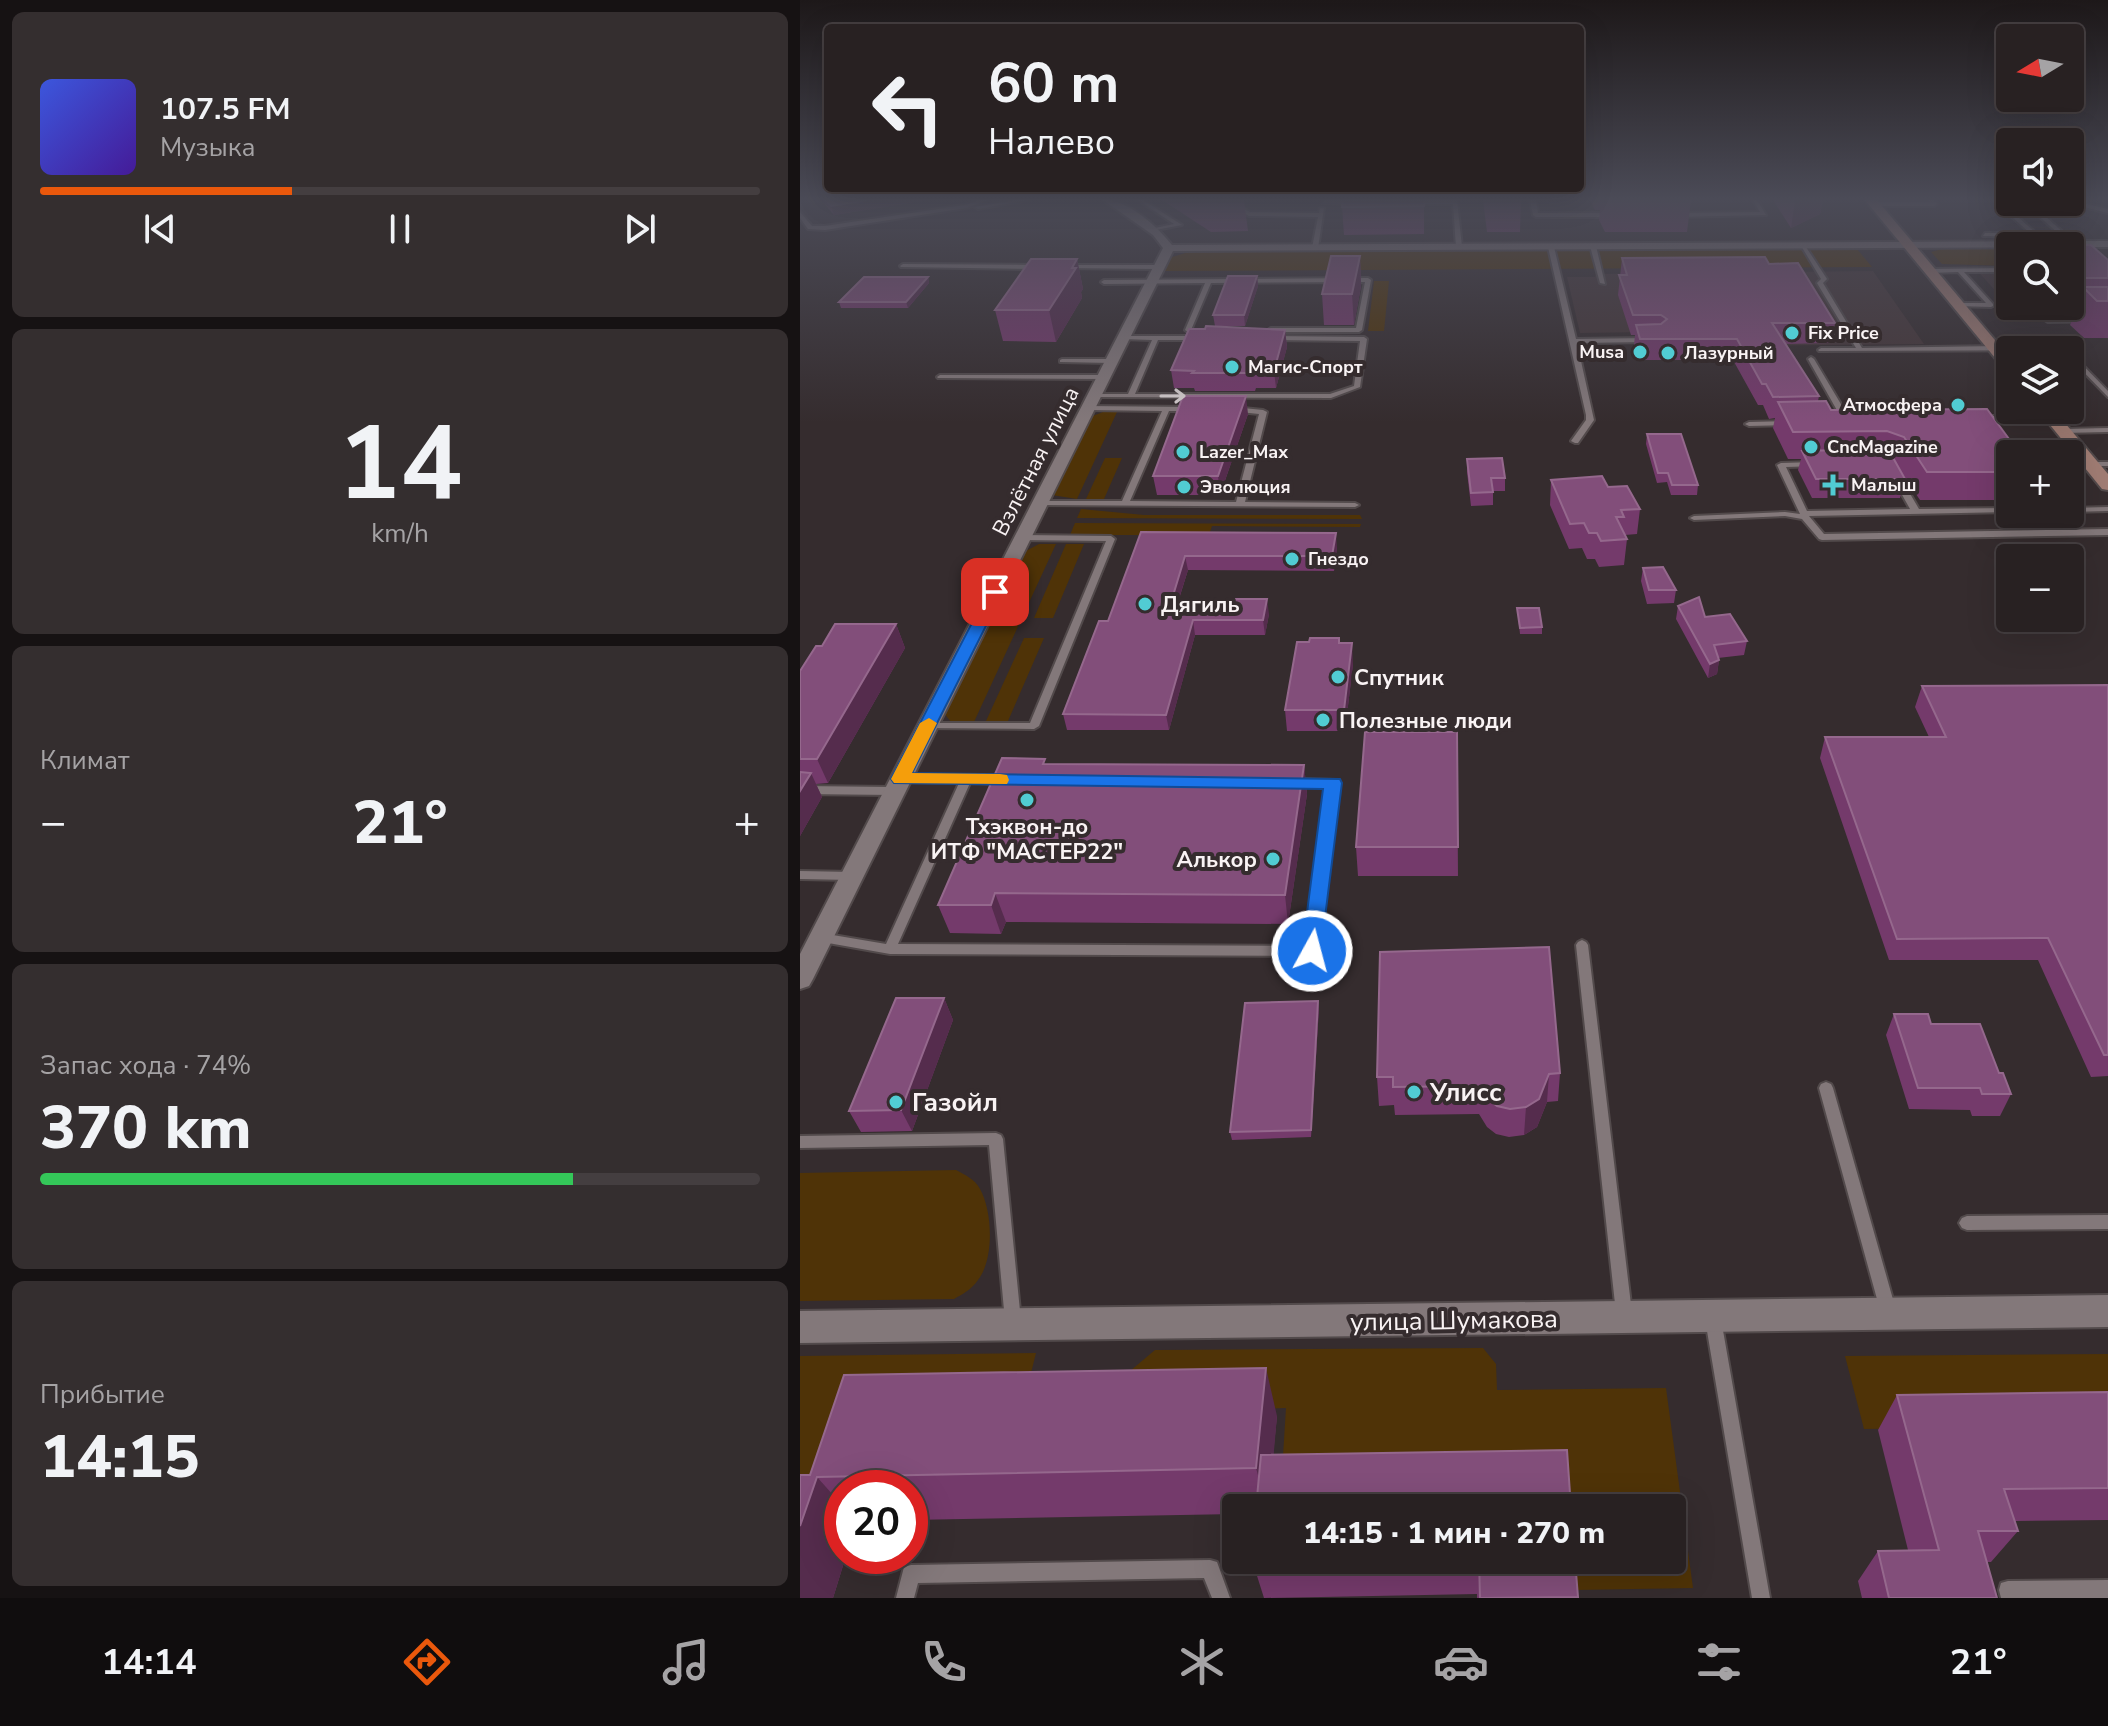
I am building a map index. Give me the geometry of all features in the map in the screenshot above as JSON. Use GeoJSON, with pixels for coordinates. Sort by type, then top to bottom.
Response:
{"type":"FeatureCollection","features":[{"type":"Feature","properties":{"kind":"main road"},"geometry":{"type":"LineString","coordinates":[[1933,275],[1996,350]]}},
{"type":"Feature","properties":{"kind":"main road"},"geometry":{"type":"LineString","coordinates":[[2058,424],[2099,464],[2108,485]]}},
{"type":"Feature","properties":{"kind":"street","name":"Взлётная улица"},"geometry":{"type":"LineString","coordinates":[[800,979],[1156,275]]}},
{"type":"Feature","properties":{"kind":"street","name":"улица Шумакова"},"geometry":{"type":"LineString","coordinates":[[800,1327],[2108,1311]]}},
{"type":"Feature","properties":{"kind":"lane"},"geometry":{"type":"LineString","coordinates":[[1104,282],[1152,275]]}},
{"type":"Feature","properties":{"kind":"lane"},"geometry":{"type":"LineString","coordinates":[[1092,402],[1131,396],[1331,396],[1357,387],[1364,339],[1264,334],[1359,330],[1368,280],[1209,281],[1160,275]]}},
{"type":"Feature","properties":{"kind":"lane"},"geometry":{"type":"LineString","coordinates":[[1350,280],[1351,275]]}},
{"type":"Feature","properties":{"kind":"lane"},"geometry":{"type":"LineString","coordinates":[[1558,275],[1590,420],[1575,441]]}},
{"type":"Feature","properties":{"kind":"lane"},"geometry":{"type":"LineString","coordinates":[[1601,275],[1603,283]]}},
{"type":"Feature","properties":{"kind":"lane"},"geometry":{"type":"LineString","coordinates":[[1821,275],[1824,279],[1820,283],[1860,349]]}},
{"type":"Feature","properties":{"kind":"lane"},"geometry":{"type":"LineString","coordinates":[[1959,305],[1991,305],[1963,275]]}},
{"type":"Feature","properties":{"kind":"lane"},"geometry":{"type":"LineString","coordinates":[[1188,330],[1209,281]]}},
{"type":"Feature","properties":{"kind":"lane"},"geometry":{"type":"LineString","coordinates":[[2084,319],[2108,319]]}},
{"type":"Feature","properties":{"kind":"lane"},"geometry":{"type":"LineString","coordinates":[[1188,330],[1202,334],[1156,338],[1125,335],[1188,330]]}},
{"type":"Feature","properties":{"kind":"lane"},"geometry":{"type":"LineString","coordinates":[[1131,396],[1156,338]]}},
{"type":"Feature","properties":{"kind":"lane"},"geometry":{"type":"LineString","coordinates":[[1574,341],[1659,340]]}},
{"type":"Feature","properties":{"kind":"lane"},"geometry":{"type":"LineString","coordinates":[[1821,350],[1994,347]]}},
{"type":"Feature","properties":{"kind":"lane"},"geometry":{"type":"LineString","coordinates":[[1811,359],[1848,422]]}},
{"type":"Feature","properties":{"kind":"lane"},"geometry":{"type":"LineString","coordinates":[[1062,361],[1108,369]]}},
{"type":"Feature","properties":{"kind":"lane"},"geometry":{"type":"LineString","coordinates":[[940,377],[1108,369]]}},
{"type":"Feature","properties":{"kind":"lane"},"geometry":{"type":"LineString","coordinates":[[2084,369],[2108,395]]}},
{"type":"Feature","properties":{"kind":"lane"},"geometry":{"type":"LineString","coordinates":[[1092,402],[1166,409],[1210,409]]}},
{"type":"Feature","properties":{"kind":"lane"},"geometry":{"type":"LineString","coordinates":[[1125,504],[1166,409]]}},
{"type":"Feature","properties":{"kind":"lane"},"geometry":{"type":"LineString","coordinates":[[1224,409],[1263,412],[1240,504]]}},
{"type":"Feature","properties":{"kind":"lane"},"geometry":{"type":"LineString","coordinates":[[1973,418],[1996,418]]}},
{"type":"Feature","properties":{"kind":"lane"},"geometry":{"type":"LineString","coordinates":[[1833,422],[1858,421]]}},
{"type":"Feature","properties":{"kind":"lane"},"geometry":{"type":"LineString","coordinates":[[1749,424],[1805,423]]}},
{"type":"Feature","properties":{"kind":"lane"},"geometry":{"type":"LineString","coordinates":[[2078,424],[2108,430]]}},
{"type":"Feature","properties":{"kind":"lane"},"geometry":{"type":"LineString","coordinates":[[1823,464],[1781,465],[1804,515],[1822,537],[2108,532]]}},
{"type":"Feature","properties":{"kind":"lane"},"geometry":{"type":"LineString","coordinates":[[1891,468],[1916,512]]}},
{"type":"Feature","properties":{"kind":"lane"},"geometry":{"type":"LineString","coordinates":[[1040,503],[1355,505]]}},
{"type":"Feature","properties":{"kind":"lane"},"geometry":{"type":"LineString","coordinates":[[2084,510],[2108,509]]}},
{"type":"Feature","properties":{"kind":"lane"},"geometry":{"type":"LineString","coordinates":[[1694,518],[1996,510]]}},
{"type":"Feature","properties":{"kind":"lane"},"geometry":{"type":"LineString","coordinates":[[927,726],[1034,726],[1111,539],[1022,538]]}},
{"type":"Feature","properties":{"kind":"lane"},"geometry":{"type":"LineString","coordinates":[[890,949],[966,779]]}},
{"type":"Feature","properties":{"kind":"lane"},"geometry":{"type":"LineString","coordinates":[[800,790],[966,779],[1014,780]]}},
{"type":"Feature","properties":{"kind":"lane"},"geometry":{"type":"LineString","coordinates":[[820,938],[890,949],[1312,951],[1333,783],[1285,783]]}},
{"type":"Feature","properties":{"kind":"lane"},"geometry":{"type":"LineString","coordinates":[[800,875],[852,876]]}},
{"type":"Feature","properties":{"kind":"lane"},"geometry":{"type":"LineString","coordinates":[[1582,945],[1625,1317]]}},
{"type":"Feature","properties":{"kind":"lane"},"geometry":{"type":"LineString","coordinates":[[1826,1088],[1889,1314]]}},
{"type":"Feature","properties":{"kind":"lane"},"geometry":{"type":"LineString","coordinates":[[800,1142],[996,1139],[1013,1326]]}},
{"type":"Feature","properties":{"kind":"lane"},"geometry":{"type":"LineString","coordinates":[[1967,1223],[2108,1222]]}},
{"type":"Feature","properties":{"kind":"lane"},"geometry":{"type":"LineString","coordinates":[[1713,1316],[1761,1598]]}},
{"type":"Feature","properties":{"kind":"lane"},"geometry":{"type":"LineString","coordinates":[[905,1598],[911,1574],[1210,1569],[1221,1598]]}},
{"type":"Feature","properties":{"kind":"lane"},"geometry":{"type":"LineString","coordinates":[[2010,1598],[2008,1590],[2108,1589]]}},
{"type":"Feature","properties":{"kind":"shaded area"},"geometry":{"type":"Polygon","coordinates":[[[1596,275],[1875,275],[1924,344],[1724,346],[1715,331],[1580,333],[1567,277],[1596,275]]]}},
{"type":"Feature","properties":{"kind":"shaded area"},"geometry":{"type":"Polygon","coordinates":[[[1981,275],[1996,275],[1996,292],[1981,275]]]}},
{"type":"Feature","properties":{"kind":"shaded area"},"geometry":{"type":"Polygon","coordinates":[[[1374,281],[1389,281],[1384,331],[1368,331],[1374,281]]]}},
{"type":"Feature","properties":{"kind":"shaded area"},"geometry":{"type":"Polygon","coordinates":[[[2084,309],[2108,314],[2084,314],[2084,309]]]}},
{"type":"Feature","properties":{"kind":"shaded area"},"geometry":{"type":"Polygon","coordinates":[[[1103,412],[1117,412],[1077,499],[1052,495],[1090,417],[1103,412]]]}},
{"type":"Feature","properties":{"kind":"shaded area"},"geometry":{"type":"Polygon","coordinates":[[[1105,458],[1122,458],[1104,499],[1086,499],[1105,458]]]}},
{"type":"Feature","properties":{"kind":"shaded area"},"geometry":{"type":"Polygon","coordinates":[[[1081,509],[1144,515],[1360,515],[1362,519],[1077,518],[1081,509]]]}},
{"type":"Feature","properties":{"kind":"shaded area"},"geometry":{"type":"Polygon","coordinates":[[[1075,523],[1361,524],[1360,527],[1212,526],[1209,535],[1070,535],[1075,523]]]}},
{"type":"Feature","properties":{"kind":"shaded area"},"geometry":{"type":"Polygon","coordinates":[[[1039,544],[1056,544],[974,722],[951,722],[944,713],[1024,552],[1039,544]]]}},
{"type":"Feature","properties":{"kind":"shaded area"},"geometry":{"type":"Polygon","coordinates":[[[1066,544],[1084,544],[1053,618],[1034,618],[1066,544]]]}},
{"type":"Feature","properties":{"kind":"shaded area"},"geometry":{"type":"Polygon","coordinates":[[[1024,638],[1044,638],[1008,721],[986,721],[1024,638]]]}},
{"type":"Feature","properties":{"kind":"shaded area"},"geometry":{"type":"Polygon","coordinates":[[[956,1170],[978,1186],[989,1223],[987,1261],[970,1289],[954,1299],[800,1301],[800,1173],[956,1170]]]}},
{"type":"Feature","properties":{"kind":"shaded area"},"geometry":{"type":"Polygon","coordinates":[[[1483,1348],[1496,1364],[1497,1390],[1666,1388],[1680,1494],[1367,1494],[1281,1488],[1286,1408],[1085,1414],[1086,1408],[1155,1350],[1483,1348]]]}},
{"type":"Feature","properties":{"kind":"shaded area"},"geometry":{"type":"Polygon","coordinates":[[[1036,1353],[1020,1417],[887,1470],[824,1470],[824,1500],[800,1516],[800,1356],[1036,1353]]]}},
{"type":"Feature","properties":{"kind":"shaded area"},"geometry":{"type":"Polygon","coordinates":[[[2108,1354],[2108,1425],[1864,1429],[1845,1356],[2108,1354]]]}},
{"type":"Feature","properties":{"kind":"shaded area"},"geometry":{"type":"Polygon","coordinates":[[[1686,1536],[1693,1588],[1575,1590],[1574,1574],[1686,1574],[1686,1536]]]}},
{"type":"Feature","properties":{"kind":"building"},"geometry":{"type":"Polygon","coordinates":[[[1020,275],[1072,275],[1049,310],[995,310],[1020,275]]]}},
{"type":"Feature","properties":{"kind":"building"},"geometry":{"type":"Polygon","coordinates":[[[1327,275],[1356,275],[1352,294],[1322,294],[1327,275]]]}},
{"type":"Feature","properties":{"kind":"building"},"geometry":{"type":"Polygon","coordinates":[[[1619,275],[1805,275],[1835,323],[1772,323],[1819,396],[1773,397],[1766,384],[1762,384],[1737,339],[1640,339],[1636,325],[1661,324],[1667,319],[1661,315],[1633,315],[1619,275]]]}},
{"type":"Feature","properties":{"kind":"building"},"geometry":{"type":"Polygon","coordinates":[[[2084,275],[2108,275],[2108,278],[2084,278],[2084,275]]]}},
{"type":"Feature","properties":{"kind":"building"},"geometry":{"type":"Polygon","coordinates":[[[1228,276],[1257,276],[1244,315],[1213,315],[1228,276]]]}},
{"type":"Feature","properties":{"kind":"building"},"geometry":{"type":"Polygon","coordinates":[[[864,277],[928,277],[906,302],[839,302],[864,277]]]}},
{"type":"Feature","properties":{"kind":"building"},"geometry":{"type":"Polygon","coordinates":[[[2084,287],[2108,287],[2108,301],[2097,301],[2084,287]]]}},
{"type":"Feature","properties":{"kind":"building"},"geometry":{"type":"Polygon","coordinates":[[[1206,326],[1285,330],[1274,371],[1192,373],[1194,371],[1171,370],[1189,329],[1205,329],[1206,326]]]}},
{"type":"Feature","properties":{"kind":"building"},"geometry":{"type":"Polygon","coordinates":[[[1183,396],[1246,396],[1218,476],[1153,476],[1183,396]]]}},
{"type":"Feature","properties":{"kind":"building"},"geometry":{"type":"Polygon","coordinates":[[[1826,401],[1831,410],[1987,409],[2010,440],[1996,440],[1996,472],[1927,472],[1904,437],[1887,431],[1793,432],[1778,402],[1826,401]]]}},
{"type":"Feature","properties":{"kind":"building"},"geometry":{"type":"Polygon","coordinates":[[[1647,434],[1681,434],[1698,485],[1672,485],[1668,473],[1658,473],[1647,434]]]}},
{"type":"Feature","properties":{"kind":"building"},"geometry":{"type":"Polygon","coordinates":[[[1882,449],[1891,454],[1905,479],[1816,479],[1802,451],[1882,449]]]}},
{"type":"Feature","properties":{"kind":"building"},"geometry":{"type":"Polygon","coordinates":[[[1502,458],[1505,478],[1491,478],[1493,492],[1471,493],[1467,459],[1502,458]]]}},
{"type":"Feature","properties":{"kind":"building"},"geometry":{"type":"Polygon","coordinates":[[[1602,476],[1608,487],[1627,486],[1640,509],[1621,510],[1624,517],[1616,517],[1627,539],[1601,541],[1597,533],[1589,533],[1584,523],[1570,524],[1551,480],[1602,476]]]}},
{"type":"Feature","properties":{"kind":"building"},"geometry":{"type":"Polygon","coordinates":[[[1141,532],[1336,533],[1332,556],[1185,556],[1172,599],[1267,599],[1263,620],[1193,620],[1166,715],[1063,714],[1099,621],[1108,621],[1141,532]]]}},
{"type":"Feature","properties":{"kind":"building"},"geometry":{"type":"Polygon","coordinates":[[[1663,567],[1676,590],[1649,590],[1643,568],[1663,567]]]}},
{"type":"Feature","properties":{"kind":"building"},"geometry":{"type":"Polygon","coordinates":[[[1699,597],[1705,617],[1730,614],[1747,641],[1714,645],[1719,660],[1710,664],[1678,606],[1699,597]]]}},
{"type":"Feature","properties":{"kind":"building"},"geometry":{"type":"Polygon","coordinates":[[[1517,608],[1539,608],[1542,627],[1520,628],[1517,608]]]}},
{"type":"Feature","properties":{"kind":"building"},"geometry":{"type":"Polygon","coordinates":[[[835,624],[896,624],[817,759],[800,759],[800,671],[816,646],[822,646],[835,624]]]}},
{"type":"Feature","properties":{"kind":"building"},"geometry":{"type":"Polygon","coordinates":[[[1310,638],[1339,638],[1339,643],[1352,643],[1344,710],[1285,710],[1297,642],[1309,642],[1310,638]]]}},
{"type":"Feature","properties":{"kind":"building"},"geometry":{"type":"Polygon","coordinates":[[[2108,685],[2108,1055],[2104,1055],[2048,938],[1897,939],[1825,737],[1946,737],[1922,686],[2108,685]]]}},
{"type":"Feature","properties":{"kind":"building"},"geometry":{"type":"Polygon","coordinates":[[[1365,732],[1457,732],[1458,847],[1356,847],[1365,732]]]}},
{"type":"Feature","properties":{"kind":"building"},"geometry":{"type":"Polygon","coordinates":[[[1002,758],[1045,759],[1043,764],[1304,765],[1285,895],[995,893],[991,905],[938,905],[1002,758]]]}},
{"type":"Feature","properties":{"kind":"building"},"geometry":{"type":"Polygon","coordinates":[[[800,772],[811,773],[800,791],[800,772]]]}},
{"type":"Feature","properties":{"kind":"building"},"geometry":{"type":"Polygon","coordinates":[[[1549,947],[1560,1073],[1549,1074],[1539,1099],[1526,1107],[1510,1109],[1497,1106],[1480,1086],[1393,1087],[1393,1077],[1377,1077],[1380,952],[1549,947]]]}},
{"type":"Feature","properties":{"kind":"building"},"geometry":{"type":"Polygon","coordinates":[[[896,998],[944,998],[901,1110],[849,1111],[896,998]]]}},
{"type":"Feature","properties":{"kind":"building"},"geometry":{"type":"Polygon","coordinates":[[[1318,1001],[1311,1130],[1230,1132],[1245,1003],[1318,1001]]]}},
{"type":"Feature","properties":{"kind":"building"},"geometry":{"type":"Polygon","coordinates":[[[1894,1014],[1928,1014],[1931,1024],[1980,1024],[1999,1073],[2003,1073],[2011,1094],[1982,1094],[1980,1088],[1918,1088],[1894,1014]]]}},
{"type":"Feature","properties":{"kind":"building"},"geometry":{"type":"Polygon","coordinates":[[[1266,1368],[1256,1468],[928,1475],[928,1470],[824,1470],[824,1477],[817,1477],[800,1526],[800,1475],[810,1475],[844,1375],[1266,1368]]]}},
{"type":"Feature","properties":{"kind":"building"},"geometry":{"type":"Polygon","coordinates":[[[2108,1392],[2108,1488],[2004,1489],[2018,1531],[1978,1531],[1997,1598],[1889,1598],[1878,1551],[1939,1550],[1897,1395],[2108,1392]]]}},
{"type":"Feature","properties":{"kind":"building"},"geometry":{"type":"Polygon","coordinates":[[[1567,1450],[1570,1494],[1257,1494],[1261,1455],[1567,1450]]]}},
{"type":"Feature","properties":{"kind":"building"},"geometry":{"type":"Polygon","coordinates":[[[1479,1574],[1576,1574],[1578,1597],[1480,1598],[1479,1574]]]}},
{"type":"Feature","properties":{"kind":"slow traffic"},"geometry":{"type":"LineString","coordinates":[[929,723],[900,779],[1000,780]]}},
{"type":"Feature","properties":{"kind":"place","name":"Fix Price"},"geometry":{"type":"Point","coordinates":[1792,333]}},
{"type":"Feature","properties":{"kind":"place","name":"Musa"},"geometry":{"type":"Point","coordinates":[1640,352]}},
{"type":"Feature","properties":{"kind":"place","name":"Лазурный"},"geometry":{"type":"Point","coordinates":[1668,353]}},
{"type":"Feature","properties":{"kind":"place","name":"Магис-Спорт"},"geometry":{"type":"Point","coordinates":[1232,367]}},
{"type":"Feature","properties":{"kind":"place","name":"Атмосфера"},"geometry":{"type":"Point","coordinates":[1958,405]}},
{"type":"Feature","properties":{"kind":"place","name":"CncMagazine"},"geometry":{"type":"Point","coordinates":[1811,447]}},
{"type":"Feature","properties":{"kind":"place","name":"Lazer_Max"},"geometry":{"type":"Point","coordinates":[1183,452]}},
{"type":"Feature","properties":{"kind":"place","name":"Малыш"},"geometry":{"type":"Point","coordinates":[1833,485]}},
{"type":"Feature","properties":{"kind":"place","name":"Эволюция"},"geometry":{"type":"Point","coordinates":[1184,487]}},
{"type":"Feature","properties":{"kind":"place","name":"Гнездо"},"geometry":{"type":"Point","coordinates":[1292,559]}},
{"type":"Feature","properties":{"kind":"place","name":"Дягиль"},"geometry":{"type":"Point","coordinates":[1145,604]}},
{"type":"Feature","properties":{"kind":"place","name":"Спутник"},"geometry":{"type":"Point","coordinates":[1338,677]}},
{"type":"Feature","properties":{"kind":"place","name":"Полезные люди"},"geometry":{"type":"Point","coordinates":[1323,720]}},
{"type":"Feature","properties":{"kind":"place","name":"Тхэквон-до ИТФ \"МАСТЕР22\""},"geometry":{"type":"Point","coordinates":[1027,800]}},
{"type":"Feature","properties":{"kind":"place","name":"Алькор"},"geometry":{"type":"Point","coordinates":[1273,859]}},
{"type":"Feature","properties":{"kind":"place","name":"Улисс"},"geometry":{"type":"Point","coordinates":[1414,1092]}},
{"type":"Feature","properties":{"kind":"place","name":"Газойл"},"geometry":{"type":"Point","coordinates":[896,1102]}},
{"type":"Feature","properties":{"kind":"route"},"geometry":{"type":"LineString","coordinates":[[995,592],[900,779],[1333,783],[1312,951]]}}]}
